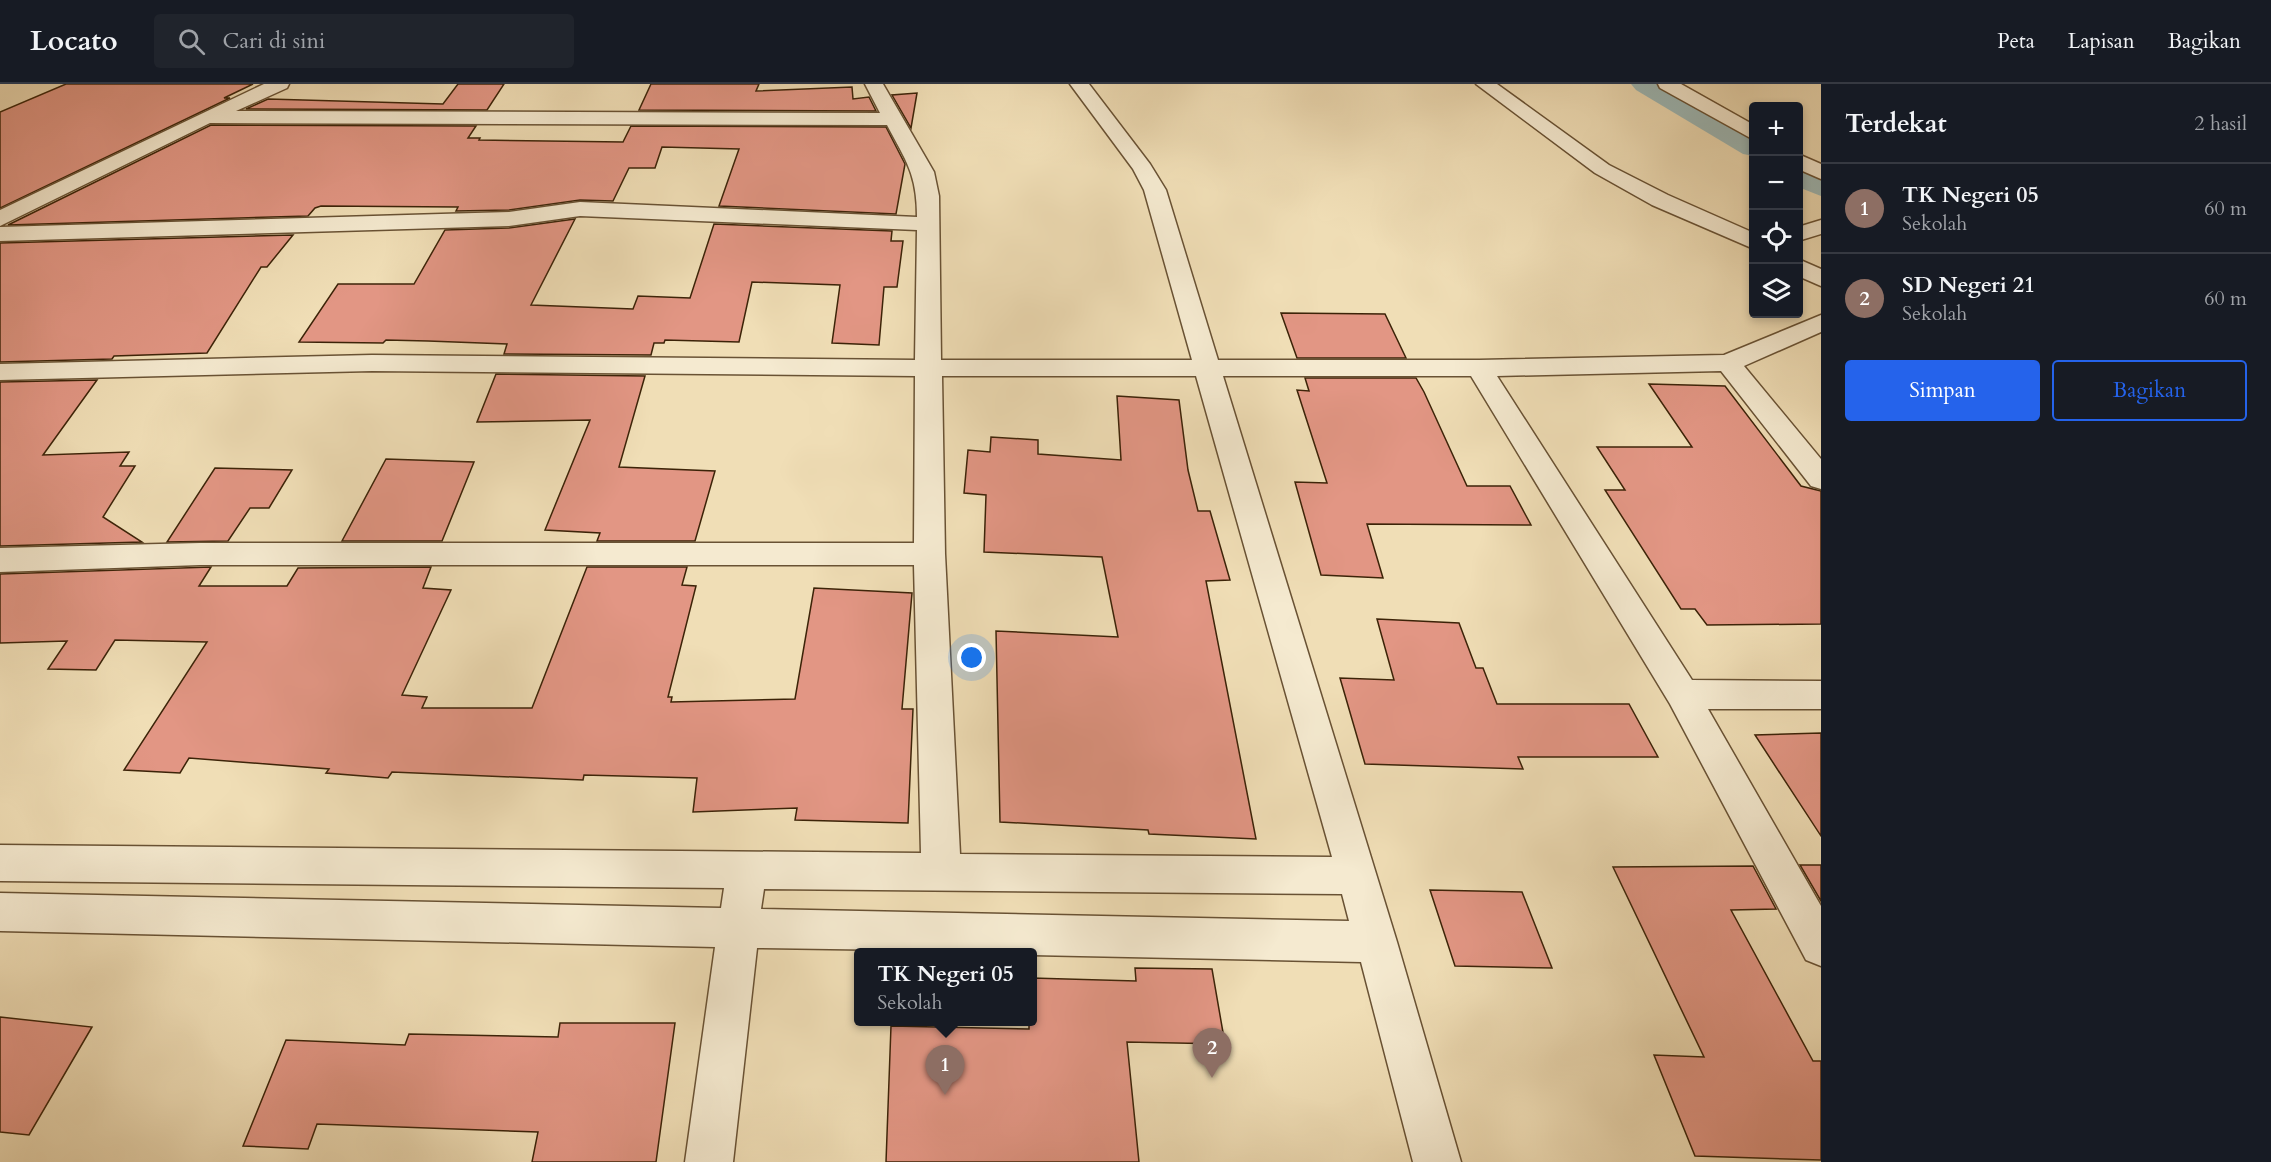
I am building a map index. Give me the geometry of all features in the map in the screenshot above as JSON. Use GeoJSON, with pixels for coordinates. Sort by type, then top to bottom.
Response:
{"type":"FeatureCollection","features":[{"type":"Feature","properties":{"kind":"street"},"geometry":{"type":"LineString","coordinates":[[0,219],[207,117],[280,84]]}},
{"type":"Feature","properties":{"kind":"street"},"geometry":{"type":"LineString","coordinates":[[874,84],[922,172],[928,196],[929,554],[941,873]]}},
{"type":"Feature","properties":{"kind":"street"},"geometry":{"type":"LineString","coordinates":[[1079,84],[1143,168],[1155,190],[1205,367],[1376,942],[1437,1162]]}},
{"type":"Feature","properties":{"kind":"street"},"geometry":{"type":"LineString","coordinates":[[1485,84],[1602,169],[1660,200],[1749,240]]}},
{"type":"Feature","properties":{"kind":"street"},"geometry":{"type":"LineString","coordinates":[[1667,84],[1749,131]]}},
{"type":"Feature","properties":{"kind":"street"},"geometry":{"type":"LineString","coordinates":[[207,117],[892,118]]}},
{"type":"Feature","properties":{"kind":"street"},"geometry":{"type":"LineString","coordinates":[[1803,163],[1821,173]]}},
{"type":"Feature","properties":{"kind":"street"},"geometry":{"type":"LineString","coordinates":[[0,234],[509,219],[580,209],[928,224]]}},
{"type":"Feature","properties":{"kind":"street"},"geometry":{"type":"LineString","coordinates":[[1803,269],[1821,279]]}},
{"type":"Feature","properties":{"kind":"street"},"geometry":{"type":"LineString","coordinates":[[0,372],[372,363],[930,368],[1479,368],[1728,363],[1821,323]]}},
{"type":"Feature","properties":{"kind":"street"},"geometry":{"type":"LineString","coordinates":[[1728,363],[1821,479]]}},
{"type":"Feature","properties":{"kind":"street"},"geometry":{"type":"LineString","coordinates":[[1479,368],[1682,694],[1821,946]]}},
{"type":"Feature","properties":{"kind":"street"},"geometry":{"type":"LineString","coordinates":[[0,560],[200,554],[929,554]]}},
{"type":"Feature","properties":{"kind":"street"},"geometry":{"type":"LineString","coordinates":[[1682,694],[1821,695]]}},
{"type":"Feature","properties":{"kind":"street"},"geometry":{"type":"LineString","coordinates":[[0,863],[1355,876]]}},
{"type":"Feature","properties":{"kind":"street"},"geometry":{"type":"LineString","coordinates":[[709,1162],[746,870]]}},
{"type":"Feature","properties":{"kind":"street"},"geometry":{"type":"LineString","coordinates":[[0,912],[1376,942]]}},
{"type":"Feature","properties":{"kind":"building"},"geometry":{"type":"Polygon","coordinates":[[[66,84],[253,84],[224,98],[230,98],[0,208],[0,112],[66,84]]]}},
{"type":"Feature","properties":{"kind":"building"},"geometry":{"type":"Polygon","coordinates":[[[458,84],[504,84],[487,110],[246,109],[268,99],[443,104],[458,84]]]}},
{"type":"Feature","properties":{"kind":"building"},"geometry":{"type":"Polygon","coordinates":[[[651,84],[759,84],[756,91],[852,87],[853,99],[869,97],[876,111],[639,110],[651,84]]]}},
{"type":"Feature","properties":{"kind":"building"},"geometry":{"type":"Polygon","coordinates":[[[917,93],[911,128],[892,95],[917,93]]]}},
{"type":"Feature","properties":{"kind":"building"},"geometry":{"type":"Polygon","coordinates":[[[211,125],[476,126],[468,138],[623,142],[631,126],[886,127],[905,164],[896,214],[719,206],[739,149],[662,147],[655,168],[629,168],[613,201],[580,200],[509,210],[456,211],[458,207],[321,206],[315,208],[308,216],[8,225],[211,125]]]}},
{"type":"Feature","properties":{"kind":"building"},"geometry":{"type":"Polygon","coordinates":[[[575,219],[531,305],[633,309],[638,296],[690,298],[714,224],[892,231],[891,241],[903,241],[897,287],[884,287],[879,345],[832,343],[840,285],[752,282],[739,342],[665,340],[664,343],[654,343],[651,355],[504,354],[507,344],[428,341],[299,342],[338,284],[414,284],[445,230],[509,228],[575,219]]]}},
{"type":"Feature","properties":{"kind":"building"},"geometry":{"type":"Polygon","coordinates":[[[293,235],[267,267],[261,267],[207,353],[114,356],[112,359],[0,362],[0,243],[293,235]]]}},
{"type":"Feature","properties":{"kind":"building"},"geometry":{"type":"Polygon","coordinates":[[[1281,313],[1385,314],[1406,358],[1297,358],[1281,313]]]}},
{"type":"Feature","properties":{"kind":"building"},"geometry":{"type":"Polygon","coordinates":[[[496,374],[645,376],[619,467],[715,471],[695,541],[597,541],[600,533],[545,530],[590,420],[477,422],[496,374]]]}},
{"type":"Feature","properties":{"kind":"building"},"geometry":{"type":"Polygon","coordinates":[[[1305,378],[1416,378],[1467,486],[1510,486],[1531,525],[1367,524],[1383,578],[1321,575],[1295,482],[1327,483],[1297,390],[1309,391],[1305,378]]]}},
{"type":"Feature","properties":{"kind":"building"},"geometry":{"type":"Polygon","coordinates":[[[97,380],[43,455],[129,452],[120,466],[135,466],[103,517],[142,542],[0,546],[0,382],[97,380]]]}},
{"type":"Feature","properties":{"kind":"building"},"geometry":{"type":"Polygon","coordinates":[[[1649,384],[1725,386],[1801,486],[1821,491],[1821,624],[1707,625],[1695,609],[1681,609],[1605,490],[1625,490],[1597,447],[1692,447],[1649,384]]]}},
{"type":"Feature","properties":{"kind":"building"},"geometry":{"type":"Polygon","coordinates":[[[1117,396],[1179,400],[1188,470],[1198,511],[1210,511],[1230,580],[1206,581],[1256,839],[1149,834],[1148,830],[1000,822],[996,631],[1118,637],[1102,557],[984,552],[986,495],[964,493],[968,450],[990,452],[991,437],[1038,440],[1038,454],[1121,460],[1117,396]]]}},
{"type":"Feature","properties":{"kind":"building"},"geometry":{"type":"Polygon","coordinates":[[[386,459],[474,462],[442,541],[342,541],[386,459]]]}},
{"type":"Feature","properties":{"kind":"building"},"geometry":{"type":"Polygon","coordinates":[[[215,468],[292,470],[269,508],[250,508],[228,541],[167,542],[215,468]]]}},
{"type":"Feature","properties":{"kind":"building"},"geometry":{"type":"Polygon","coordinates":[[[211,567],[199,586],[287,586],[298,568],[431,567],[423,588],[451,590],[402,695],[427,697],[422,708],[532,708],[587,567],[687,567],[682,585],[696,586],[668,697],[672,697],[671,702],[795,699],[814,588],[912,593],[902,709],[913,709],[908,823],[795,820],[797,808],[693,812],[697,778],[584,775],[583,780],[392,772],[388,778],[326,773],[329,769],[189,758],[180,773],[124,770],[207,642],[115,640],[96,670],[48,669],[67,641],[0,643],[0,574],[211,567]]]}},
{"type":"Feature","properties":{"kind":"building"},"geometry":{"type":"Polygon","coordinates":[[[1377,619],[1459,623],[1476,668],[1483,668],[1497,704],[1629,704],[1658,757],[1518,757],[1523,769],[1365,764],[1340,678],[1394,680],[1377,619]]]}},
{"type":"Feature","properties":{"kind":"building"},"geometry":{"type":"Polygon","coordinates":[[[1821,733],[1821,836],[1755,735],[1821,733]]]}},
{"type":"Feature","properties":{"kind":"building"},"geometry":{"type":"Polygon","coordinates":[[[1800,865],[1821,865],[1821,901],[1800,865]]]}},
{"type":"Feature","properties":{"kind":"building"},"geometry":{"type":"Polygon","coordinates":[[[1753,866],[1776,909],[1731,910],[1813,1061],[1821,1061],[1821,1160],[1695,1156],[1654,1055],[1704,1057],[1613,867],[1753,866]]]}},
{"type":"Feature","properties":{"kind":"building"},"geometry":{"type":"Polygon","coordinates":[[[1430,890],[1522,892],[1552,968],[1455,966],[1430,890]]]}},
{"type":"Feature","properties":{"kind":"building"},"geometry":{"type":"Polygon","coordinates":[[[1135,968],[1212,969],[1225,1044],[1127,1042],[1139,1162],[886,1162],[891,1026],[1029,1029],[1029,1026],[1037,1026],[1037,978],[1136,981],[1135,968]]]}},
{"type":"Feature","properties":{"kind":"building"},"geometry":{"type":"Polygon","coordinates":[[[0,1017],[92,1027],[29,1135],[0,1132],[0,1017]]]}},
{"type":"Feature","properties":{"kind":"building"},"geometry":{"type":"Polygon","coordinates":[[[560,1023],[675,1023],[656,1162],[532,1162],[538,1132],[317,1124],[308,1149],[243,1146],[286,1040],[405,1045],[409,1034],[558,1037],[560,1023]]]}},
{"type":"Feature","properties":{"kind":"waterway"},"geometry":{"type":"LineString","coordinates":[[1646,84],[1749,144]]}},
{"type":"Feature","properties":{"kind":"waterway"},"geometry":{"type":"LineString","coordinates":[[1803,176],[1821,186]]}},
{"type":"Feature","properties":{"kind":"place","name":"SD Negeri 21"},"geometry":{"type":"Point","coordinates":[1212,1078]}},
{"type":"Feature","properties":{"kind":"place","name":"TK Negeri 05"},"geometry":{"type":"Point","coordinates":[945,1095]}}]}
